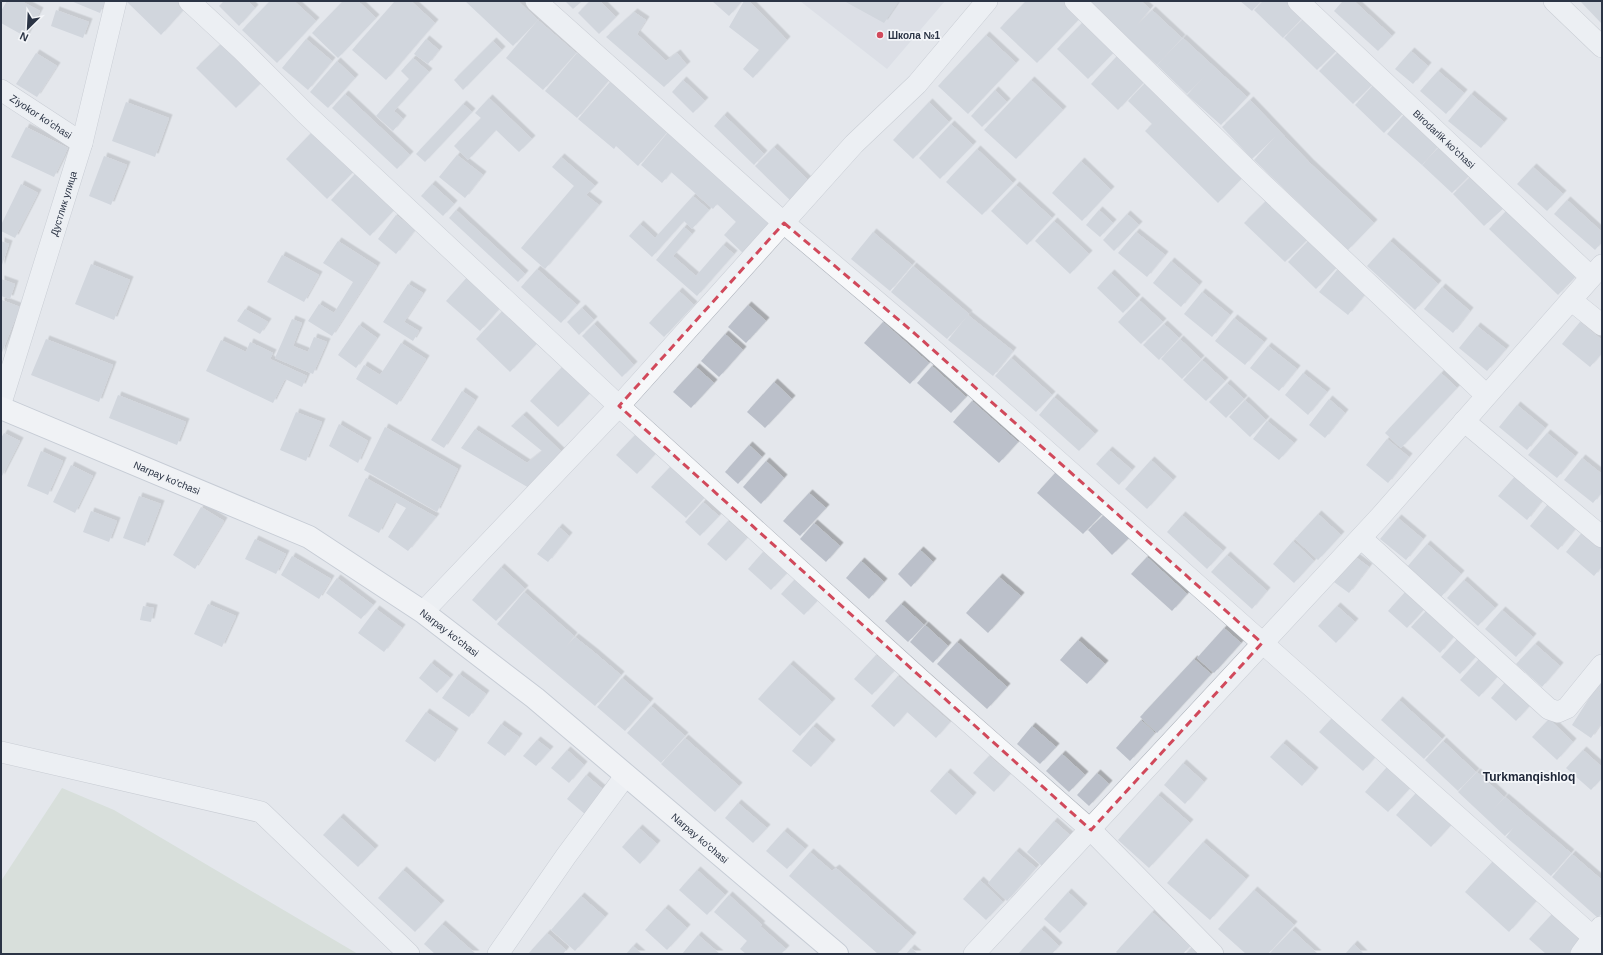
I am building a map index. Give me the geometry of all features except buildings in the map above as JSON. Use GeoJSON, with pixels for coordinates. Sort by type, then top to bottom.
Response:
{"type":"FeatureCollection","features":[{"type":"Feature","properties":{"kind":"main road","name":"Narpay ko'chasi"},"geometry":{"type":"LineString","coordinates":[[1,408],[309,537],[424,612],[535,698],[837,954]]}},
{"type":"Feature","properties":{"kind":"street","name":"Дустлик улица"},"geometry":{"type":"LineString","coordinates":[[1,403],[82,143],[116,1]]}},
{"type":"Feature","properties":{"kind":"street"},"geometry":{"type":"LineString","coordinates":[[189,1],[242,50],[306,114],[619,406],[915,674],[1091,830],[1213,954]]}},
{"type":"Feature","properties":{"kind":"street"},"geometry":{"type":"LineString","coordinates":[[536,1],[784,224],[913,332],[1594,941]]}},
{"type":"Feature","properties":{"kind":"street"},"geometry":{"type":"LineString","coordinates":[[424,612],[619,406],[784,224],[854,144],[917,84],[987,1]]}},
{"type":"Feature","properties":{"kind":"street"},"geometry":{"type":"LineString","coordinates":[[1075,1],[1257,178],[1486,395]]}},
{"type":"Feature","properties":{"kind":"street","name":"Birodarlik ko'chasi"},"geometry":{"type":"LineString","coordinates":[[1298,1],[1596,271]]}},
{"type":"Feature","properties":{"kind":"street"},"geometry":{"type":"LineString","coordinates":[[1554,1],[1602,47]]}},
{"type":"Feature","properties":{"kind":"street","name":"Ziyokor ko'chasi"},"geometry":{"type":"LineString","coordinates":[[1,90],[82,143]]}},
{"type":"Feature","properties":{"kind":"street"},"geometry":{"type":"LineString","coordinates":[[974,954],[1091,830],[1262,643],[1361,538],[1596,271]]}},
{"type":"Feature","properties":{"kind":"street"},"geometry":{"type":"LineString","coordinates":[[1571,300],[1602,325]]}},
{"type":"Feature","properties":{"kind":"street"},"geometry":{"type":"LineString","coordinates":[[1464,421],[1602,537]]}},
{"type":"Feature","properties":{"kind":"street"},"geometry":{"type":"LineString","coordinates":[[1361,538],[1549,709],[1558,712],[1567,708],[1602,665]]}},
{"type":"Feature","properties":{"kind":"street"},"geometry":{"type":"LineString","coordinates":[[1,752],[260,812],[409,954]]}},
{"type":"Feature","properties":{"kind":"street"},"geometry":{"type":"LineString","coordinates":[[498,954],[566,856],[626,775]]}},
{"type":"Feature","properties":{"kind":"highlighted area"},"geometry":{"type":"Polygon","coordinates":[[[784,223],[913,332],[1262,643],[1091,830],[619,406],[784,223]]]}},
{"type":"Feature","properties":{"kind":"shaded area","name":"Школа №1"},"geometry":{"type":"Polygon","coordinates":[[[800,1],[945,1],[887,69],[800,1]]]}},
{"type":"Feature","properties":{"kind":"green space"},"geometry":{"type":"Polygon","coordinates":[[[62,788],[114,810],[358,954],[1,954],[1,881],[62,788]]]}},
{"type":"Feature","properties":{"kind":"place","name":"Школа №1"},"geometry":{"type":"Point","coordinates":[880,35]}},
{"type":"Feature","properties":{"kind":"district","name":"Turkmanqishloq"},"geometry":{"type":"Point","coordinates":[1529,777]}}]}
